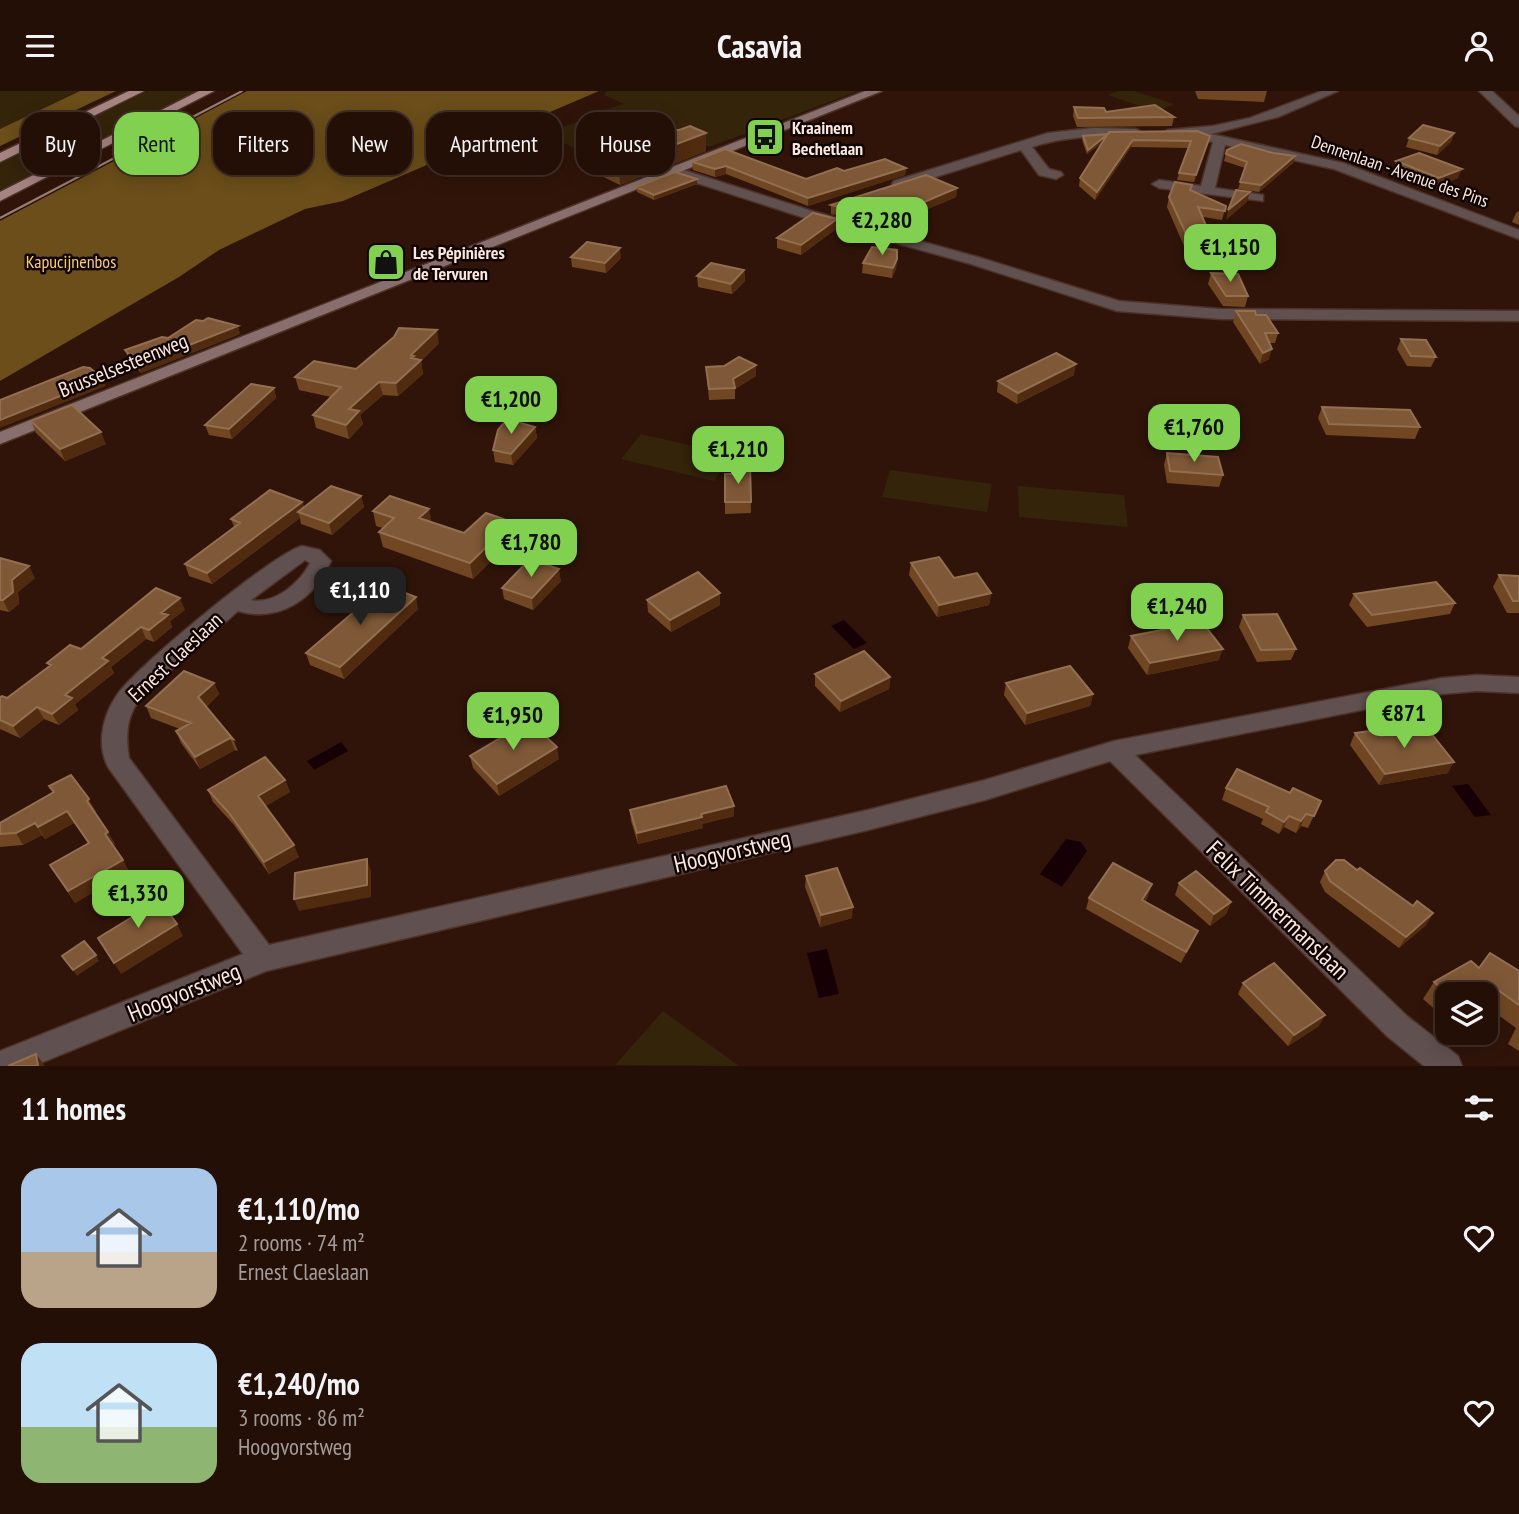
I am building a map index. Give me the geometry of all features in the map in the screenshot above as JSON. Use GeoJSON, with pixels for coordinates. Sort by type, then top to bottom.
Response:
{"type":"FeatureCollection","features":[{"type":"Feature","properties":{"kind":"main road"},"geometry":{"type":"LineString","coordinates":[[0,158],[138,91]]}},
{"type":"Feature","properties":{"kind":"main road"},"geometry":{"type":"LineString","coordinates":[[0,197],[208,91]]}},
{"type":"Feature","properties":{"kind":"street","name":"Brusselsesteenweg"},"geometry":{"type":"LineString","coordinates":[[675,171],[876,91]]}},
{"type":"Feature","properties":{"kind":"street"},"geometry":{"type":"LineString","coordinates":[[884,189],[1072,132],[1184,133],[1264,119],[1332,91]]}},
{"type":"Feature","properties":{"kind":"street"},"geometry":{"type":"LineString","coordinates":[[1485,91],[1519,123]]}},
{"type":"Feature","properties":{"kind":"street","name":"Dennenlaan - Avenue des Pins"},"geometry":{"type":"LineString","coordinates":[[1184,133],[1338,166],[1519,235]]}},
{"type":"Feature","properties":{"kind":"street"},"geometry":{"type":"LineString","coordinates":[[1207,191],[1220,139]]}},
{"type":"Feature","properties":{"kind":"street"},"geometry":{"type":"LineString","coordinates":[[1024,145],[1044,172],[1056,175]]}},
{"type":"Feature","properties":{"kind":"street"},"geometry":{"type":"LineString","coordinates":[[675,171],[807,214],[976,261],[1118,306],[1220,314],[1519,316]]}},
{"type":"Feature","properties":{"kind":"street","name":"Brusselsesteenweg"},"geometry":{"type":"LineString","coordinates":[[0,438],[664,175]]}},
{"type":"Feature","properties":{"kind":"street"},"geometry":{"type":"LineString","coordinates":[[1159,184],[1258,198]]}},
{"type":"Feature","properties":{"kind":"street"},"geometry":{"type":"LineString","coordinates":[[807,214],[833,206]]}},
{"type":"Feature","properties":{"kind":"street","name":"Ernest Claeslaan"},"geometry":{"type":"LineString","coordinates":[[234,602],[127,698],[112,732],[117,760],[264,959]]}},
{"type":"Feature","properties":{"kind":"street","name":"Hoogvorstweg"},"geometry":{"type":"LineString","coordinates":[[0,1065],[264,959],[868,820],[985,790],[1114,750],[1442,686],[1477,683],[1519,685]]}},
{"type":"Feature","properties":{"kind":"street","name":"Felix Timmermanslaan"},"geometry":{"type":"LineString","coordinates":[[1114,750],[1397,1026],[1447,1066]]}},
{"type":"Feature","properties":{"kind":"shaded area"},"geometry":{"type":"Polygon","coordinates":[[[0,91],[80,91],[36,112],[21,112],[21,119],[0,129],[0,91]]]}},
{"type":"Feature","properties":{"kind":"shaded area"},"geometry":{"type":"Polygon","coordinates":[[[148,91],[200,91],[158,112],[114,112],[114,134],[100,142],[100,114],[148,91]]]}},
{"type":"Feature","properties":{"kind":"shaded area"},"geometry":{"type":"Polygon","coordinates":[[[607,91],[858,91],[712,146],[675,148],[675,112],[598,112],[624,104],[604,95],[607,91]]]}},
{"type":"Feature","properties":{"kind":"shaded area"},"geometry":{"type":"Polygon","coordinates":[[[1118,91],[1134,91],[1174,104],[1157,112],[1108,95],[1118,91]]]}},
{"type":"Feature","properties":{"kind":"shaded area"},"geometry":{"type":"Polygon","coordinates":[[[576,122],[576,149],[562,142],[562,128],[576,122]]]}},
{"type":"Feature","properties":{"kind":"shaded area"},"geometry":{"type":"Polygon","coordinates":[[[21,152],[21,175],[34,175],[0,192],[0,162],[21,152]]]}},
{"type":"Feature","properties":{"kind":"shaded area"},"geometry":{"type":"Polygon","coordinates":[[[641,434],[733,455],[714,481],[621,459],[641,434]]]}},
{"type":"Feature","properties":{"kind":"shaded area"},"geometry":{"type":"Polygon","coordinates":[[[890,470],[992,484],[987,512],[882,497],[890,470]]]}},
{"type":"Feature","properties":{"kind":"shaded area"},"geometry":{"type":"Polygon","coordinates":[[[1018,486],[1124,495],[1128,527],[1019,517],[1018,486]]]}},
{"type":"Feature","properties":{"kind":"shaded area"},"geometry":{"type":"Polygon","coordinates":[[[844,620],[867,643],[854,649],[831,626],[844,620]]]}},
{"type":"Feature","properties":{"kind":"shaded area"},"geometry":{"type":"Polygon","coordinates":[[[341,742],[348,751],[314,770],[307,761],[341,742]]]}},
{"type":"Feature","properties":{"kind":"shaded area"},"geometry":{"type":"Polygon","coordinates":[[[1468,784],[1491,815],[1475,817],[1452,786],[1468,784]]]}},
{"type":"Feature","properties":{"kind":"shaded area"},"geometry":{"type":"Polygon","coordinates":[[[1066,839],[1081,842],[1087,851],[1062,887],[1040,874],[1066,839]]]}},
{"type":"Feature","properties":{"kind":"shaded area"},"geometry":{"type":"Polygon","coordinates":[[[827,949],[839,994],[819,998],[807,953],[827,949]]]}},
{"type":"Feature","properties":{"kind":"shaded area"},"geometry":{"type":"Polygon","coordinates":[[[663,1011],[739,1066],[615,1065],[663,1011]]]}},
{"type":"Feature","properties":{"kind":"green space"},"geometry":{"type":"Polygon","coordinates":[[[80,91],[116,91],[72,112],[36,112],[80,91]]]}},
{"type":"Feature","properties":{"kind":"green space","name":"Kapucijnenbos"},"geometry":{"type":"Polygon","coordinates":[[[247,91],[599,91],[550,112],[426,112],[426,165],[412,171],[412,112],[327,112],[327,175],[404,175],[343,201],[305,209],[219,250],[179,277],[0,381],[0,221],[87,175],[100,175],[100,168],[114,161],[114,175],[199,175],[199,116],[247,91]]]}},
{"type":"Feature","properties":{"kind":"green space"},"geometry":{"type":"Polygon","coordinates":[[[21,119],[21,136],[0,146],[0,129],[21,119]]]}},
{"type":"Feature","properties":{"kind":"building"},"geometry":{"type":"Polygon","coordinates":[[[1155,105],[1174,117],[1078,118],[1074,107],[1104,108],[1106,112],[1155,105]]]}},
{"type":"Feature","properties":{"kind":"building"},"geometry":{"type":"Polygon","coordinates":[[[1423,125],[1454,133],[1440,146],[1409,138],[1423,125]]]}},
{"type":"Feature","properties":{"kind":"building"},"geometry":{"type":"Polygon","coordinates":[[[690,126],[706,133],[675,145],[675,130],[690,126]]]}},
{"type":"Feature","properties":{"kind":"building"},"geometry":{"type":"Polygon","coordinates":[[[1197,131],[1210,136],[1196,175],[1179,173],[1191,141],[1133,140],[1097,192],[1080,178],[1109,132],[1197,131]]]}},
{"type":"Feature","properties":{"kind":"building"},"geometry":{"type":"Polygon","coordinates":[[[1108,134],[1088,150],[1083,136],[1108,134]]]}},
{"type":"Feature","properties":{"kind":"building"},"geometry":{"type":"Polygon","coordinates":[[[1241,144],[1295,156],[1261,185],[1240,182],[1247,162],[1226,154],[1227,150],[1241,144]]]}},
{"type":"Feature","properties":{"kind":"building"},"geometry":{"type":"Polygon","coordinates":[[[725,149],[806,179],[837,168],[844,171],[885,159],[906,168],[808,198],[726,166],[715,169],[692,162],[725,149]]]}},
{"type":"Feature","properties":{"kind":"building"},"geometry":{"type":"Polygon","coordinates":[[[1419,153],[1462,169],[1439,178],[1396,161],[1419,153]]]}},
{"type":"Feature","properties":{"kind":"building"},"geometry":{"type":"Polygon","coordinates":[[[675,172],[697,179],[654,195],[636,187],[667,175],[675,175],[675,172]]]}},
{"type":"Feature","properties":{"kind":"building"},"geometry":{"type":"Polygon","coordinates":[[[926,175],[957,188],[917,205],[924,207],[903,221],[857,206],[850,210],[831,205],[926,175]]]}},
{"type":"Feature","properties":{"kind":"building"},"geometry":{"type":"Polygon","coordinates":[[[1175,182],[1192,185],[1190,190],[1226,206],[1225,211],[1198,207],[1211,237],[1187,236],[1169,197],[1175,182]]]}},
{"type":"Feature","properties":{"kind":"building"},"geometry":{"type":"Polygon","coordinates":[[[1236,190],[1250,192],[1228,210],[1236,190]]]}},
{"type":"Feature","properties":{"kind":"building"},"geometry":{"type":"Polygon","coordinates":[[[813,213],[837,219],[801,245],[777,238],[813,213]]]}},
{"type":"Feature","properties":{"kind":"building"},"geometry":{"type":"Polygon","coordinates":[[[587,242],[620,248],[605,263],[571,257],[587,242]]]}},
{"type":"Feature","properties":{"kind":"building"},"geometry":{"type":"Polygon","coordinates":[[[872,247],[897,250],[893,268],[863,263],[872,247]]]}},
{"type":"Feature","properties":{"kind":"building"},"geometry":{"type":"Polygon","coordinates":[[[711,263],[744,270],[731,284],[697,276],[711,263]]]}},
{"type":"Feature","properties":{"kind":"building"},"geometry":{"type":"Polygon","coordinates":[[[1211,273],[1238,274],[1248,296],[1226,296],[1211,273]]]}},
{"type":"Feature","properties":{"kind":"building"},"geometry":{"type":"Polygon","coordinates":[[[1236,311],[1255,311],[1256,315],[1266,315],[1278,333],[1265,333],[1272,349],[1263,353],[1236,311]]]}},
{"type":"Feature","properties":{"kind":"building"},"geometry":{"type":"Polygon","coordinates":[[[208,318],[238,326],[138,365],[125,350],[162,337],[168,338],[196,320],[203,321],[208,318]]]}},
{"type":"Feature","properties":{"kind":"building"},"geometry":{"type":"Polygon","coordinates":[[[399,328],[437,330],[411,355],[414,356],[411,358],[421,360],[396,383],[379,382],[349,409],[359,411],[346,425],[313,415],[341,387],[295,377],[314,361],[356,369],[394,337],[399,328]]]}},
{"type":"Feature","properties":{"kind":"building"},"geometry":{"type":"Polygon","coordinates":[[[1401,339],[1426,340],[1436,357],[1411,356],[1401,339]]]}},
{"type":"Feature","properties":{"kind":"building"},"geometry":{"type":"Polygon","coordinates":[[[1056,353],[1076,364],[1018,393],[998,381],[1056,353]]]}},
{"type":"Feature","properties":{"kind":"building"},"geometry":{"type":"Polygon","coordinates":[[[739,357],[756,365],[733,379],[735,388],[709,389],[706,367],[724,366],[739,357]]]}},
{"type":"Feature","properties":{"kind":"building"},"geometry":{"type":"Polygon","coordinates":[[[83,367],[90,368],[103,379],[0,420],[0,400],[83,367]]]}},
{"type":"Feature","properties":{"kind":"building"},"geometry":{"type":"Polygon","coordinates":[[[251,384],[274,388],[229,429],[205,425],[251,384]]]}},
{"type":"Feature","properties":{"kind":"building"},"geometry":{"type":"Polygon","coordinates":[[[72,405],[101,432],[60,449],[31,421],[72,405]]]}},
{"type":"Feature","properties":{"kind":"building"},"geometry":{"type":"Polygon","coordinates":[[[1322,407],[1410,410],[1420,427],[1329,424],[1322,407]]]}},
{"type":"Feature","properties":{"kind":"building"},"geometry":{"type":"Polygon","coordinates":[[[507,419],[535,427],[511,454],[493,450],[498,430],[507,419]]]}},
{"type":"Feature","properties":{"kind":"building"},"geometry":{"type":"Polygon","coordinates":[[[1167,453],[1218,457],[1223,475],[1170,471],[1167,453]]]}},
{"type":"Feature","properties":{"kind":"building"},"geometry":{"type":"Polygon","coordinates":[[[750,465],[751,502],[725,502],[725,474],[733,474],[750,465]]]}},
{"type":"Feature","properties":{"kind":"building"},"geometry":{"type":"Polygon","coordinates":[[[331,486],[361,496],[329,523],[298,512],[331,486]]]}},
{"type":"Feature","properties":{"kind":"building"},"geometry":{"type":"Polygon","coordinates":[[[270,490],[302,502],[207,573],[185,564],[240,523],[231,519],[270,490]]]}},
{"type":"Feature","properties":{"kind":"building"},"geometry":{"type":"Polygon","coordinates":[[[390,496],[429,509],[419,518],[464,533],[486,513],[512,522],[470,563],[379,532],[394,518],[373,511],[390,496]]]}},
{"type":"Feature","properties":{"kind":"building"},"geometry":{"type":"Polygon","coordinates":[[[939,557],[954,578],[977,573],[991,593],[939,605],[911,563],[939,557]]]}},
{"type":"Feature","properties":{"kind":"building"},"geometry":{"type":"Polygon","coordinates":[[[0,558],[29,566],[12,580],[13,592],[3,600],[0,600],[0,558]]]}},
{"type":"Feature","properties":{"kind":"building"},"geometry":{"type":"Polygon","coordinates":[[[530,559],[559,569],[532,598],[502,588],[530,559]]]}},
{"type":"Feature","properties":{"kind":"building"},"geometry":{"type":"Polygon","coordinates":[[[698,572],[720,593],[670,620],[647,600],[698,572]]]}},
{"type":"Feature","properties":{"kind":"building"},"geometry":{"type":"Polygon","coordinates":[[[1499,575],[1519,576],[1519,601],[1513,601],[1499,575]]]}},
{"type":"Feature","properties":{"kind":"building"},"geometry":{"type":"Polygon","coordinates":[[[1436,582],[1455,603],[1372,615],[1354,594],[1436,582]]]}},
{"type":"Feature","properties":{"kind":"building"},"geometry":{"type":"Polygon","coordinates":[[[390,587],[416,597],[340,667],[306,653],[369,599],[374,601],[390,587]]]}},
{"type":"Feature","properties":{"kind":"building"},"geometry":{"type":"Polygon","coordinates":[[[156,588],[180,598],[161,613],[168,615],[149,630],[141,627],[102,658],[108,661],[65,695],[72,698],[52,714],[37,707],[13,726],[0,720],[0,697],[7,698],[51,665],[47,663],[70,645],[81,649],[156,588]]]}},
{"type":"Feature","properties":{"kind":"building"},"geometry":{"type":"Polygon","coordinates":[[[1277,614],[1296,649],[1261,650],[1243,615],[1277,614]]]}},
{"type":"Feature","properties":{"kind":"building"},"geometry":{"type":"Polygon","coordinates":[[[1202,622],[1223,649],[1150,663],[1131,636],[1202,622]]]}},
{"type":"Feature","properties":{"kind":"building"},"geometry":{"type":"Polygon","coordinates":[[[864,651],[890,677],[841,701],[815,674],[864,651]]]}},
{"type":"Feature","properties":{"kind":"building"},"geometry":{"type":"Polygon","coordinates":[[[1070,666],[1093,694],[1027,713],[1006,683],[1070,666]]]}},
{"type":"Feature","properties":{"kind":"building"},"geometry":{"type":"Polygon","coordinates":[[[184,671],[214,683],[198,697],[233,739],[230,738],[195,757],[176,731],[191,723],[146,706],[184,671]]]}},
{"type":"Feature","properties":{"kind":"building"},"geometry":{"type":"Polygon","coordinates":[[[529,721],[557,747],[497,784],[470,756],[529,721]]]}},
{"type":"Feature","properties":{"kind":"building"},"geometry":{"type":"Polygon","coordinates":[[[1427,728],[1454,762],[1385,774],[1355,733],[1377,730],[1381,736],[1427,728]]]}},
{"type":"Feature","properties":{"kind":"building"},"geometry":{"type":"Polygon","coordinates":[[[265,757],[285,780],[258,796],[294,845],[264,862],[229,813],[208,790],[265,757]]]}},
{"type":"Feature","properties":{"kind":"building"},"geometry":{"type":"Polygon","coordinates":[[[1237,769],[1290,793],[1293,788],[1321,801],[1314,816],[1306,814],[1301,821],[1289,816],[1284,822],[1266,812],[1269,807],[1226,788],[1237,769]]]}},
{"type":"Feature","properties":{"kind":"building"},"geometry":{"type":"Polygon","coordinates":[[[71,775],[89,799],[87,801],[108,832],[105,834],[123,860],[68,891],[50,865],[89,843],[67,811],[38,827],[35,823],[16,833],[0,834],[0,823],[54,792],[49,786],[71,775]]]}},
{"type":"Feature","properties":{"kind":"building"},"geometry":{"type":"Polygon","coordinates":[[[726,786],[734,806],[637,833],[630,810],[726,786]]]}},
{"type":"Feature","properties":{"kind":"building"},"geometry":{"type":"Polygon","coordinates":[[[367,859],[367,885],[294,899],[295,873],[367,859]]]}},
{"type":"Feature","properties":{"kind":"building"},"geometry":{"type":"Polygon","coordinates":[[[1336,860],[1344,860],[1357,870],[1360,868],[1413,906],[1417,901],[1433,913],[1406,937],[1330,881],[1325,871],[1336,860]]]}},
{"type":"Feature","properties":{"kind":"building"},"geometry":{"type":"Polygon","coordinates":[[[1113,863],[1152,884],[1142,900],[1198,931],[1186,952],[1089,898],[1113,863]]]}},
{"type":"Feature","properties":{"kind":"building"},"geometry":{"type":"Polygon","coordinates":[[[837,868],[853,907],[821,915],[806,876],[837,868]]]}},
{"type":"Feature","properties":{"kind":"building"},"geometry":{"type":"Polygon","coordinates":[[[1196,871],[1231,902],[1214,914],[1179,883],[1196,871]]]}},
{"type":"Feature","properties":{"kind":"building"},"geometry":{"type":"Polygon","coordinates":[[[157,896],[177,924],[114,963],[98,938],[137,914],[134,909],[157,896]]]}},
{"type":"Feature","properties":{"kind":"building"},"geometry":{"type":"Polygon","coordinates":[[[84,941],[96,955],[73,970],[62,956],[84,941]]]}},
{"type":"Feature","properties":{"kind":"building"},"geometry":{"type":"Polygon","coordinates":[[[1490,953],[1519,971],[1519,1005],[1498,990],[1498,982],[1434,982],[1471,961],[1479,968],[1490,953]]]}},
{"type":"Feature","properties":{"kind":"building"},"geometry":{"type":"Polygon","coordinates":[[[1274,963],[1325,1015],[1294,1035],[1243,983],[1274,963]]]}},
{"type":"Feature","properties":{"kind":"building"},"geometry":{"type":"Polygon","coordinates":[[[36,1054],[38,1066],[8,1066],[36,1054]]]}},
{"type":"Feature","properties":{"kind":"tram line"},"geometry":{"type":"LineString","coordinates":[[0,218],[242,91]]}},
{"type":"Feature","properties":{"kind":"place","name":"Kraainem Bechetlaan"},"geometry":{"type":"Point","coordinates":[765,137]}},
{"type":"Feature","properties":{"kind":"place","name":"Les Pépinières de Tervuren"},"geometry":{"type":"Point","coordinates":[386,262]}}]}
